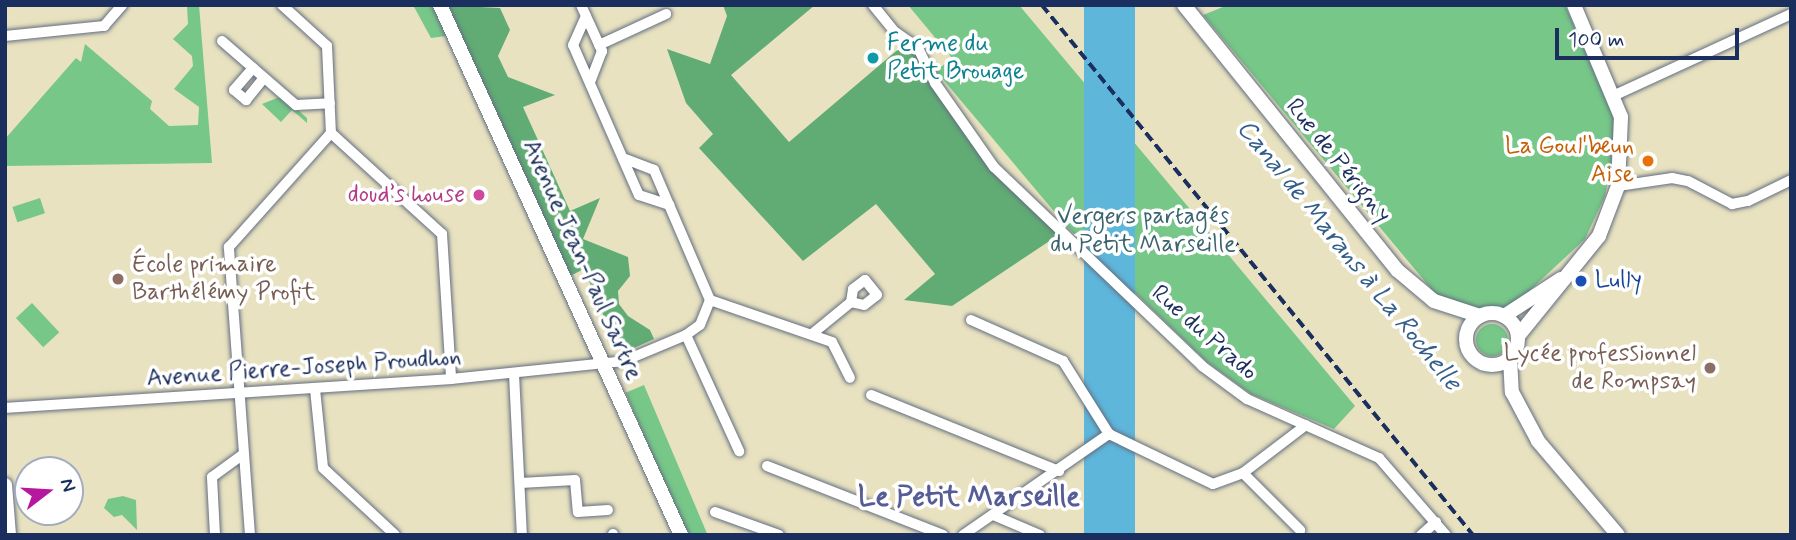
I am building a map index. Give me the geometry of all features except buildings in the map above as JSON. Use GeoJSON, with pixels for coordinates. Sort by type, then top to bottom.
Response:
{"type":"FeatureCollection","features":[{"type":"Feature","properties":{"kind":"street"},"geometry":{"type":"LineString","coordinates":[[5,36],[104,26],[122,5]]}},
{"type":"Feature","properties":{"kind":"street"},"geometry":{"type":"LineString","coordinates":[[250,535],[229,247],[331,133],[327,46],[282,5]]}},
{"type":"Feature","properties":{"kind":"street","name":"Avenue Jean-Paul Sartre"},"geometry":{"type":"LineString","coordinates":[[440,5],[681,535]]}},
{"type":"Feature","properties":{"kind":"street"},"geometry":{"type":"LineString","coordinates":[[581,5],[602,51],[590,82]]}},
{"type":"Feature","properties":{"kind":"street","name":"Rue du Prado"},"geometry":{"type":"LineString","coordinates":[[873,5],[894,31],[918,48],[935,83],[994,167],[1202,366],[1247,399],[1380,458],[1436,522]]}},
{"type":"Feature","properties":{"kind":"street","name":"Rue de Périgny"},"geometry":{"type":"LineString","coordinates":[[1184,5],[1397,270],[1434,301],[1480,316]]}},
{"type":"Feature","properties":{"kind":"street"},"geometry":{"type":"LineString","coordinates":[[1573,5],[1615,95],[1623,131],[1618,186],[1599,236],[1518,336],[1510,359],[1512,393],[1538,441],[1618,535]]}},
{"type":"Feature","properties":{"kind":"street"},"geometry":{"type":"LineString","coordinates":[[1615,95],[1791,14]]}},
{"type":"Feature","properties":{"kind":"street"},"geometry":{"type":"LineString","coordinates":[[599,45],[666,15]]}},
{"type":"Feature","properties":{"kind":"street"},"geometry":{"type":"LineString","coordinates":[[586,16],[573,45],[639,195],[669,205]]}},
{"type":"Feature","properties":{"kind":"street"},"geometry":{"type":"LineString","coordinates":[[222,41],[296,105],[330,103]]}},
{"type":"Feature","properties":{"kind":"street"},"geometry":{"type":"LineString","coordinates":[[253,68],[234,90],[246,100],[264,78]]}},
{"type":"Feature","properties":{"kind":"street"},"geometry":{"type":"LineString","coordinates":[[331,133],[442,234],[451,379]]}},
{"type":"Feature","properties":{"kind":"street"},"geometry":{"type":"LineString","coordinates":[[623,158],[654,170],[710,300],[699,325],[686,335],[739,451]]}},
{"type":"Feature","properties":{"kind":"street"},"geometry":{"type":"LineString","coordinates":[[1618,186],[1672,178],[1688,181],[1732,204],[1748,201],[1791,180]]}},
{"type":"Feature","properties":{"kind":"street"},"geometry":{"type":"LineString","coordinates":[[1510,359],[1490,366],[1472,357],[1465,338],[1480,316],[1504,316],[1565,276]]}},
{"type":"Feature","properties":{"kind":"street"},"geometry":{"type":"LineString","coordinates":[[710,300],[832,342],[849,378]]}},
{"type":"Feature","properties":{"kind":"street"},"geometry":{"type":"LineString","coordinates":[[812,334],[851,303]]}},
{"type":"Feature","properties":{"kind":"street"},"geometry":{"type":"LineString","coordinates":[[1504,316],[1518,336]]}},
{"type":"Feature","properties":{"kind":"street"},"geometry":{"type":"LineString","coordinates":[[971,320],[1063,362],[1109,434],[1213,484],[1243,473],[1306,425]]}},
{"type":"Feature","properties":{"kind":"street","name":"Avenue Pierre-Joseph Proudhon"},"geometry":{"type":"LineString","coordinates":[[5,408],[315,389],[605,366],[686,335]]}},
{"type":"Feature","properties":{"kind":"street"},"geometry":{"type":"LineString","coordinates":[[513,374],[522,535]]}},
{"type":"Feature","properties":{"kind":"street"},"geometry":{"type":"LineString","coordinates":[[315,389],[323,468],[395,535]]}},
{"type":"Feature","properties":{"kind":"street"},"geometry":{"type":"LineString","coordinates":[[871,395],[1059,471]]}},
{"type":"Feature","properties":{"kind":"street"},"geometry":{"type":"LineString","coordinates":[[963,535],[1109,434]]}},
{"type":"Feature","properties":{"kind":"street"},"geometry":{"type":"LineString","coordinates":[[215,535],[212,477],[244,454]]}},
{"type":"Feature","properties":{"kind":"street"},"geometry":{"type":"LineString","coordinates":[[767,466],[943,535]]}},
{"type":"Feature","properties":{"kind":"street"},"geometry":{"type":"LineString","coordinates":[[1243,473],[1300,530]]}},
{"type":"Feature","properties":{"kind":"street"},"geometry":{"type":"LineString","coordinates":[[520,483],[576,480],[578,512],[608,510]]}},
{"type":"Feature","properties":{"kind":"street"},"geometry":{"type":"LineString","coordinates":[[5,485],[9,535]]}},
{"type":"Feature","properties":{"kind":"street"},"geometry":{"type":"LineString","coordinates":[[715,512],[779,535]]}},
{"type":"Feature","properties":{"kind":"street"},"geometry":{"type":"LineString","coordinates":[[993,515],[1040,535]]}},
{"type":"Feature","properties":{"kind":"street"},"geometry":{"type":"LineString","coordinates":[[1422,535],[1436,522],[1446,535]]}},
{"type":"Feature","properties":{"kind":"green space"},"geometry":{"type":"Polygon","coordinates":[[[187,5],[199,5],[212,163],[5,166],[5,139],[76,58],[81,62],[85,44],[152,101],[150,109],[169,126],[198,125],[199,107],[174,89],[193,66],[192,56],[173,39],[188,24],[187,5]]]}},
{"type":"Feature","properties":{"kind":"green space"},"geometry":{"type":"Polygon","coordinates":[[[413,5],[440,5],[454,35],[431,38],[413,5]]]}},
{"type":"Feature","properties":{"kind":"green space"},"geometry":{"type":"Polygon","coordinates":[[[440,5],[500,8],[510,30],[498,56],[508,77],[555,95],[523,107],[570,211],[600,198],[583,239],[628,257],[630,276],[618,291],[619,304],[628,316],[650,330],[654,339],[625,352],[617,348],[584,269],[566,278],[440,5]]]}},
{"type":"Feature","properties":{"kind":"green space"},"geometry":{"type":"Polygon","coordinates":[[[723,5],[815,5],[731,75],[789,142],[908,41],[994,167],[1063,232],[952,306],[904,300],[935,274],[876,204],[803,261],[699,148],[713,134],[686,103],[667,49],[710,64],[727,16],[723,5]]]}},
{"type":"Feature","properties":{"kind":"green space","name":"Vergers partagés du Petit Marseille"},"geometry":{"type":"Polygon","coordinates":[[[908,5],[1019,5],[1355,406],[1334,429],[1251,394],[1207,362],[1068,228],[936,71],[952,58],[908,5]]]}},
{"type":"Feature","properties":{"kind":"green space"},"geometry":{"type":"Polygon","coordinates":[[[1228,5],[1565,5],[1613,115],[1614,146],[1605,196],[1585,239],[1512,307],[1475,311],[1438,297],[1203,15],[1228,5]]]}},
{"type":"Feature","properties":{"kind":"green space"},"geometry":{"type":"Polygon","coordinates":[[[282,96],[307,118],[307,123],[292,110],[281,122],[262,104],[282,96]]]}},
{"type":"Feature","properties":{"kind":"green space"},"geometry":{"type":"Polygon","coordinates":[[[40,198],[45,213],[17,222],[12,207],[40,198]]]}},
{"type":"Feature","properties":{"kind":"green space"},"geometry":{"type":"Polygon","coordinates":[[[32,303],[59,332],[43,347],[16,318],[32,303]]]}},
{"type":"Feature","properties":{"kind":"green space"},"geometry":{"type":"Polygon","coordinates":[[[1492,324],[1503,329],[1508,340],[1503,351],[1492,356],[1481,351],[1476,340],[1481,329],[1492,324]]]}},
{"type":"Feature","properties":{"kind":"green space"},"geometry":{"type":"Polygon","coordinates":[[[644,385],[708,535],[686,535],[626,393],[644,385]]]}},
{"type":"Feature","properties":{"kind":"green space"},"geometry":{"type":"Polygon","coordinates":[[[123,496],[136,500],[137,530],[122,515],[114,517],[104,508],[108,499],[123,496]]]}},
{"type":"Feature","properties":{"kind":"water"},"geometry":{"type":"Polygon","coordinates":[[[1084,5],[1135,5],[1135,535],[1084,535],[1084,5]]]}},
{"type":"Feature","properties":{"kind":"railway"},"geometry":{"type":"LineString","coordinates":[[1042,5],[1473,535]]}},
{"type":"Feature","properties":{"kind":"place","name":"Ferme du Petit Brouage"},"geometry":{"type":"Point","coordinates":[873,58]}},
{"type":"Feature","properties":{"kind":"place","name":"La Goul'beun Aise"},"geometry":{"type":"Point","coordinates":[1648,161]}},
{"type":"Feature","properties":{"kind":"place","name":"doud’s house"},"geometry":{"type":"Point","coordinates":[479,195]}},
{"type":"Feature","properties":{"kind":"place","name":"École primaire Barthélémy Profit"},"geometry":{"type":"Point","coordinates":[118,279]}},
{"type":"Feature","properties":{"kind":"place","name":"Lully"},"geometry":{"type":"Point","coordinates":[1581,281]}},
{"type":"Feature","properties":{"kind":"place","name":"Lycée professionnel de Rompsay"},"geometry":{"type":"Point","coordinates":[1710,368]}},
{"type":"Feature","properties":{"kind":"district","name":"Le Petit Marseille"},"geometry":{"type":"Point","coordinates":[969,498]}},
{"type":"Feature","properties":{"kind":"water label","name":"Canal de Marans à La Rochelle"},"geometry":{"type":"Point","coordinates":[1348,256]}}]}
